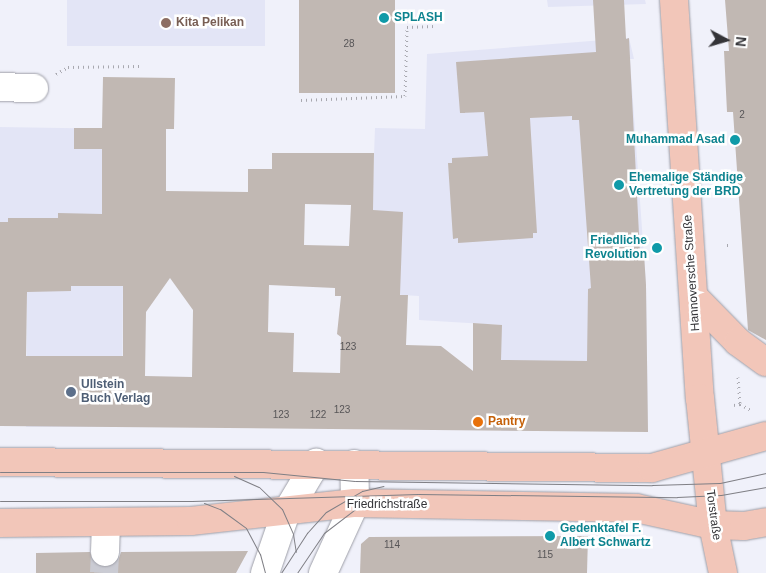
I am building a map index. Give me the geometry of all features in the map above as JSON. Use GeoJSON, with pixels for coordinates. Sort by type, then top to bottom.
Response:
{"type":"FeatureCollection","features":[{"type":"Feature","properties":{"kind":"main road","name":"Hannoversche Straße"},"geometry":{"type":"LineString","coordinates":[[674,0],[706,456]]}},
{"type":"Feature","properties":{"kind":"main road"},"geometry":{"type":"LineString","coordinates":[[694,297],[738,342],[766,362]]}},
{"type":"Feature","properties":{"kind":"main road"},"geometry":{"type":"LineString","coordinates":[[0,462],[652,468],[706,456],[766,436]]}},
{"type":"Feature","properties":{"kind":"main road","name":"Torstraße"},"geometry":{"type":"LineString","coordinates":[[706,456],[713,525],[723,573]]}},
{"type":"Feature","properties":{"kind":"main road","name":"Friedrichstraße"},"geometry":{"type":"LineString","coordinates":[[0,523],[191,521],[355,503],[636,508],[713,525],[744,526],[766,522]]}},
{"type":"Feature","properties":{"kind":"street"},"geometry":{"type":"LineString","coordinates":[[0,87],[34,88]]}},
{"type":"Feature","properties":{"kind":"street"},"geometry":{"type":"LineString","coordinates":[[265,573],[287,511],[316,464]]}},
{"type":"Feature","properties":{"kind":"street"},"geometry":{"type":"LineString","coordinates":[[323,573],[355,503],[354,464]]}},
{"type":"Feature","properties":{"kind":"street"},"geometry":{"type":"LineString","coordinates":[[105,552],[106,522]]}},
{"type":"Feature","properties":{"kind":"path"},"geometry":{"type":"LineString","coordinates":[[301,100],[405,96],[407,27],[434,26]]}},
{"type":"Feature","properties":{"kind":"path"},"geometry":{"type":"LineString","coordinates":[[34,88],[68,67],[139,66]]}},
{"type":"Feature","properties":{"kind":"path"},"geometry":{"type":"LineString","coordinates":[[726,245],[732,244]]}},
{"type":"Feature","properties":{"kind":"path"},"geometry":{"type":"LineString","coordinates":[[734,405],[740,404]]}},
{"type":"Feature","properties":{"kind":"shaded area","name":"Kita Pelikan"},"geometry":{"type":"Polygon","coordinates":[[[67,0],[265,0],[265,46],[67,46],[67,0]]]}},
{"type":"Feature","properties":{"kind":"shaded area"},"geometry":{"type":"Polygon","coordinates":[[[547,0],[645,0],[646,4],[548,7],[547,0]]]}},
{"type":"Feature","properties":{"kind":"shaded area"},"geometry":{"type":"Polygon","coordinates":[[[629,38],[634,59],[630,59],[646,285],[648,431],[501,431],[501,325],[419,320],[419,296],[369,293],[375,128],[425,129],[427,54],[629,38]]]}},
{"type":"Feature","properties":{"kind":"shaded area"},"geometry":{"type":"Polygon","coordinates":[[[0,127],[124,129],[122,427],[26,427],[27,264],[0,264],[0,127]]]}},
{"type":"Feature","properties":{"kind":"building"},"geometry":{"type":"Polygon","coordinates":[[[299,0],[395,0],[395,93],[299,93],[299,0]]]}},
{"type":"Feature","properties":{"kind":"building"},"geometry":{"type":"Polygon","coordinates":[[[593,0],[624,0],[626,39],[629,38],[640,254],[644,254],[646,285],[648,432],[0,426],[0,222],[8,222],[8,218],[58,218],[58,213],[102,214],[102,149],[74,149],[74,128],[102,128],[103,77],[175,78],[174,129],[166,129],[166,191],[248,192],[248,169],[272,169],[272,153],[374,153],[373,210],[403,212],[400,295],[408,295],[406,345],[441,346],[473,371],[473,323],[502,325],[501,360],[587,361],[588,289],[591,288],[579,120],[572,120],[572,116],[530,118],[537,233],[533,233],[533,238],[458,243],[458,238],[453,239],[448,163],[452,163],[452,158],[488,156],[484,112],[460,113],[456,62],[596,52],[593,0]],[[305,204],[304,245],[349,246],[351,205],[305,204]],[[170,278],[146,312],[145,376],[192,377],[193,310],[170,278]],[[269,285],[268,332],[294,333],[293,372],[340,373],[341,337],[337,334],[341,296],[335,296],[335,288],[269,285]],[[71,286],[71,291],[27,292],[26,356],[123,356],[123,286],[71,286]]]}},
{"type":"Feature","properties":{"kind":"building"},"geometry":{"type":"Polygon","coordinates":[[[725,0],[766,0],[766,340],[748,330],[733,112],[727,112],[724,51],[729,51],[725,0]]]}},
{"type":"Feature","properties":{"kind":"building"},"geometry":{"type":"Polygon","coordinates":[[[588,536],[587,573],[360,573],[361,544],[369,537],[588,536]]]}},
{"type":"Feature","properties":{"kind":"building"},"geometry":{"type":"Polygon","coordinates":[[[248,551],[236,573],[36,573],[36,553],[90,552],[96,565],[105,568],[118,561],[121,552],[248,551]]]}},
{"type":"Feature","properties":{"kind":"tunnel"},"geometry":{"type":"LineString","coordinates":[[104,573],[105,552]]}},
{"type":"Feature","properties":{"kind":"tram line"},"geometry":{"type":"LineString","coordinates":[[0,472],[263,472],[355,481],[652,485],[720,483],[766,473]]}},
{"type":"Feature","properties":{"kind":"tram line"},"geometry":{"type":"LineString","coordinates":[[234,476],[259,487],[282,509],[293,534],[296,552]]}},
{"type":"Feature","properties":{"kind":"tram line"},"geometry":{"type":"LineString","coordinates":[[281,573],[307,533],[326,512],[362,491],[383,486]]}},
{"type":"Feature","properties":{"kind":"tram line"},"geometry":{"type":"LineString","coordinates":[[0,501],[192,501],[418,494],[677,497],[721,495],[766,487]]}},
{"type":"Feature","properties":{"kind":"tram line"},"geometry":{"type":"LineString","coordinates":[[297,573],[324,533],[358,507],[376,501]]}},
{"type":"Feature","properties":{"kind":"tram line"},"geometry":{"type":"LineString","coordinates":[[204,503],[220,509],[246,528],[260,554],[265,573]]}},
{"type":"Feature","properties":{"kind":"place","name":"SPLASH"},"geometry":{"type":"Point","coordinates":[384,18]}},
{"type":"Feature","properties":{"kind":"place","name":"Kita Pelikan"},"geometry":{"type":"Point","coordinates":[166,23]}},
{"type":"Feature","properties":{"kind":"place","name":"Muhammad Asad"},"geometry":{"type":"Point","coordinates":[735,140]}},
{"type":"Feature","properties":{"kind":"place","name":"Ehemalige Ständige Vertretung der BRD"},"geometry":{"type":"Point","coordinates":[619,185]}},
{"type":"Feature","properties":{"kind":"place","name":"Friedliche Revolution"},"geometry":{"type":"Point","coordinates":[657,248]}},
{"type":"Feature","properties":{"kind":"place","name":"Ullstein Buch Verlag"},"geometry":{"type":"Point","coordinates":[71,392]}},
{"type":"Feature","properties":{"kind":"place","name":"Pantry"},"geometry":{"type":"Point","coordinates":[478,422]}},
{"type":"Feature","properties":{"kind":"place","name":"Gedenktafel F. Albert Schwartz"},"geometry":{"type":"Point","coordinates":[550,536]}}]}
